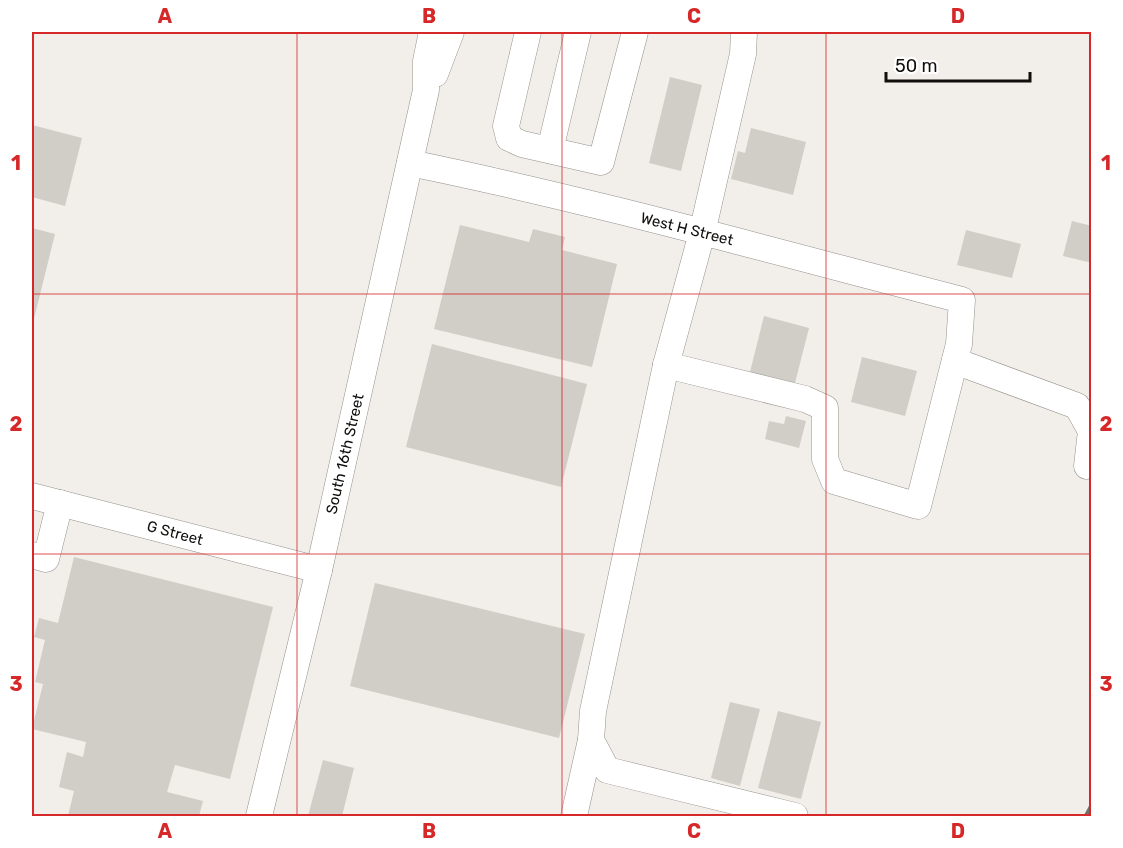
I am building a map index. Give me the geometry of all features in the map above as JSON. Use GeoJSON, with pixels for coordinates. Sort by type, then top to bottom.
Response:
{"type":"FeatureCollection","features":[{"type":"Feature","properties":{"kind":"street","name":"South 16th Street"},"geometry":{"type":"LineString","coordinates":[[259,816],[319,570],[410,163],[426,90],[426,61],[432,32]]}},
{"type":"Feature","properties":{"kind":"street","name":"South 16th Street"},"geometry":{"type":"LineString","coordinates":[[426,90],[440,65],[451,32]]}},
{"type":"Feature","properties":{"kind":"street"},"geometry":{"type":"LineString","coordinates":[[528,32],[506,126],[509,138],[522,144],[602,162],[635,32]]}},
{"type":"Feature","properties":{"kind":"street"},"geometry":{"type":"LineString","coordinates":[[550,150],[578,32]]}},
{"type":"Feature","properties":{"kind":"street"},"geometry":{"type":"LineString","coordinates":[[574,816],[591,740],[593,711],[666,364],[702,233],[743,54],[744,32]]}},
{"type":"Feature","properties":{"kind":"street"},"geometry":{"type":"LineString","coordinates":[[510,184],[522,144]]}},
{"type":"Feature","properties":{"kind":"street","name":"West H Street"},"geometry":{"type":"LineString","coordinates":[[410,163],[510,184],[962,300],[955,361]]}},
{"type":"Feature","properties":{"kind":"street"},"geometry":{"type":"LineString","coordinates":[[666,364],[805,399],[825,408],[825,459],[834,481],[918,506],[955,361],[1077,406],[1091,431],[1087,466]]}},
{"type":"Feature","properties":{"kind":"street","name":"G Street"},"geometry":{"type":"LineString","coordinates":[[32,496],[319,570]]}},
{"type":"Feature","properties":{"kind":"street"},"geometry":{"type":"LineString","coordinates":[[32,555],[46,558],[60,503]]}},
{"type":"Feature","properties":{"kind":"street"},"geometry":{"type":"LineString","coordinates":[[591,740],[607,770],[795,816]]}},
{"type":"Feature","properties":{"kind":"building"},"geometry":{"type":"Polygon","coordinates":[[[670,77],[702,85],[681,171],[649,163],[670,77]]]}},
{"type":"Feature","properties":{"kind":"building"},"geometry":{"type":"Polygon","coordinates":[[[32,125],[82,138],[65,206],[32,197],[32,125]]]}},
{"type":"Feature","properties":{"kind":"building"},"geometry":{"type":"Polygon","coordinates":[[[751,128],[806,142],[793,195],[731,179],[738,151],[745,153],[751,128]]]}},
{"type":"Feature","properties":{"kind":"building"},"geometry":{"type":"Polygon","coordinates":[[[1072,221],[1092,226],[1092,263],[1063,256],[1072,221]]]}},
{"type":"Feature","properties":{"kind":"building"},"geometry":{"type":"Polygon","coordinates":[[[460,225],[529,242],[533,229],[565,237],[562,250],[617,264],[592,367],[434,329],[460,225]]]}},
{"type":"Feature","properties":{"kind":"building"},"geometry":{"type":"Polygon","coordinates":[[[32,228],[55,234],[32,327],[32,228]]]}},
{"type":"Feature","properties":{"kind":"building"},"geometry":{"type":"Polygon","coordinates":[[[966,230],[1021,244],[1012,278],[957,265],[966,230]]]}},
{"type":"Feature","properties":{"kind":"building"},"geometry":{"type":"Polygon","coordinates":[[[764,316],[809,328],[794,387],[749,376],[764,316]]]}},
{"type":"Feature","properties":{"kind":"building"},"geometry":{"type":"Polygon","coordinates":[[[432,344],[587,384],[561,487],[406,447],[432,344]]]}},
{"type":"Feature","properties":{"kind":"building"},"geometry":{"type":"Polygon","coordinates":[[[862,357],[917,371],[905,416],[851,402],[862,357]]]}},
{"type":"Feature","properties":{"kind":"building"},"geometry":{"type":"Polygon","coordinates":[[[786,416],[806,421],[799,448],[765,439],[769,421],[784,424],[786,416]]]}},
{"type":"Feature","properties":{"kind":"building"},"geometry":{"type":"Polygon","coordinates":[[[74,557],[273,607],[230,779],[175,765],[167,792],[203,801],[199,816],[68,816],[74,791],[59,787],[67,752],[83,757],[86,742],[32,729],[43,684],[35,682],[45,640],[34,637],[39,618],[58,623],[74,557]]]}},
{"type":"Feature","properties":{"kind":"building"},"geometry":{"type":"Polygon","coordinates":[[[375,583],[585,634],[559,738],[350,686],[375,583]]]}},
{"type":"Feature","properties":{"kind":"building"},"geometry":{"type":"Polygon","coordinates":[[[730,702],[760,709],[740,786],[711,778],[730,702]]]}},
{"type":"Feature","properties":{"kind":"building"},"geometry":{"type":"Polygon","coordinates":[[[778,711],[821,722],[801,799],[758,788],[778,711]]]}},
{"type":"Feature","properties":{"kind":"building"},"geometry":{"type":"Polygon","coordinates":[[[323,760],[354,768],[342,816],[308,816],[323,760]]]}},
{"type":"Feature","properties":{"kind":"railway"},"geometry":{"type":"LineString","coordinates":[[1086,816],[1092,805]]}}]}
